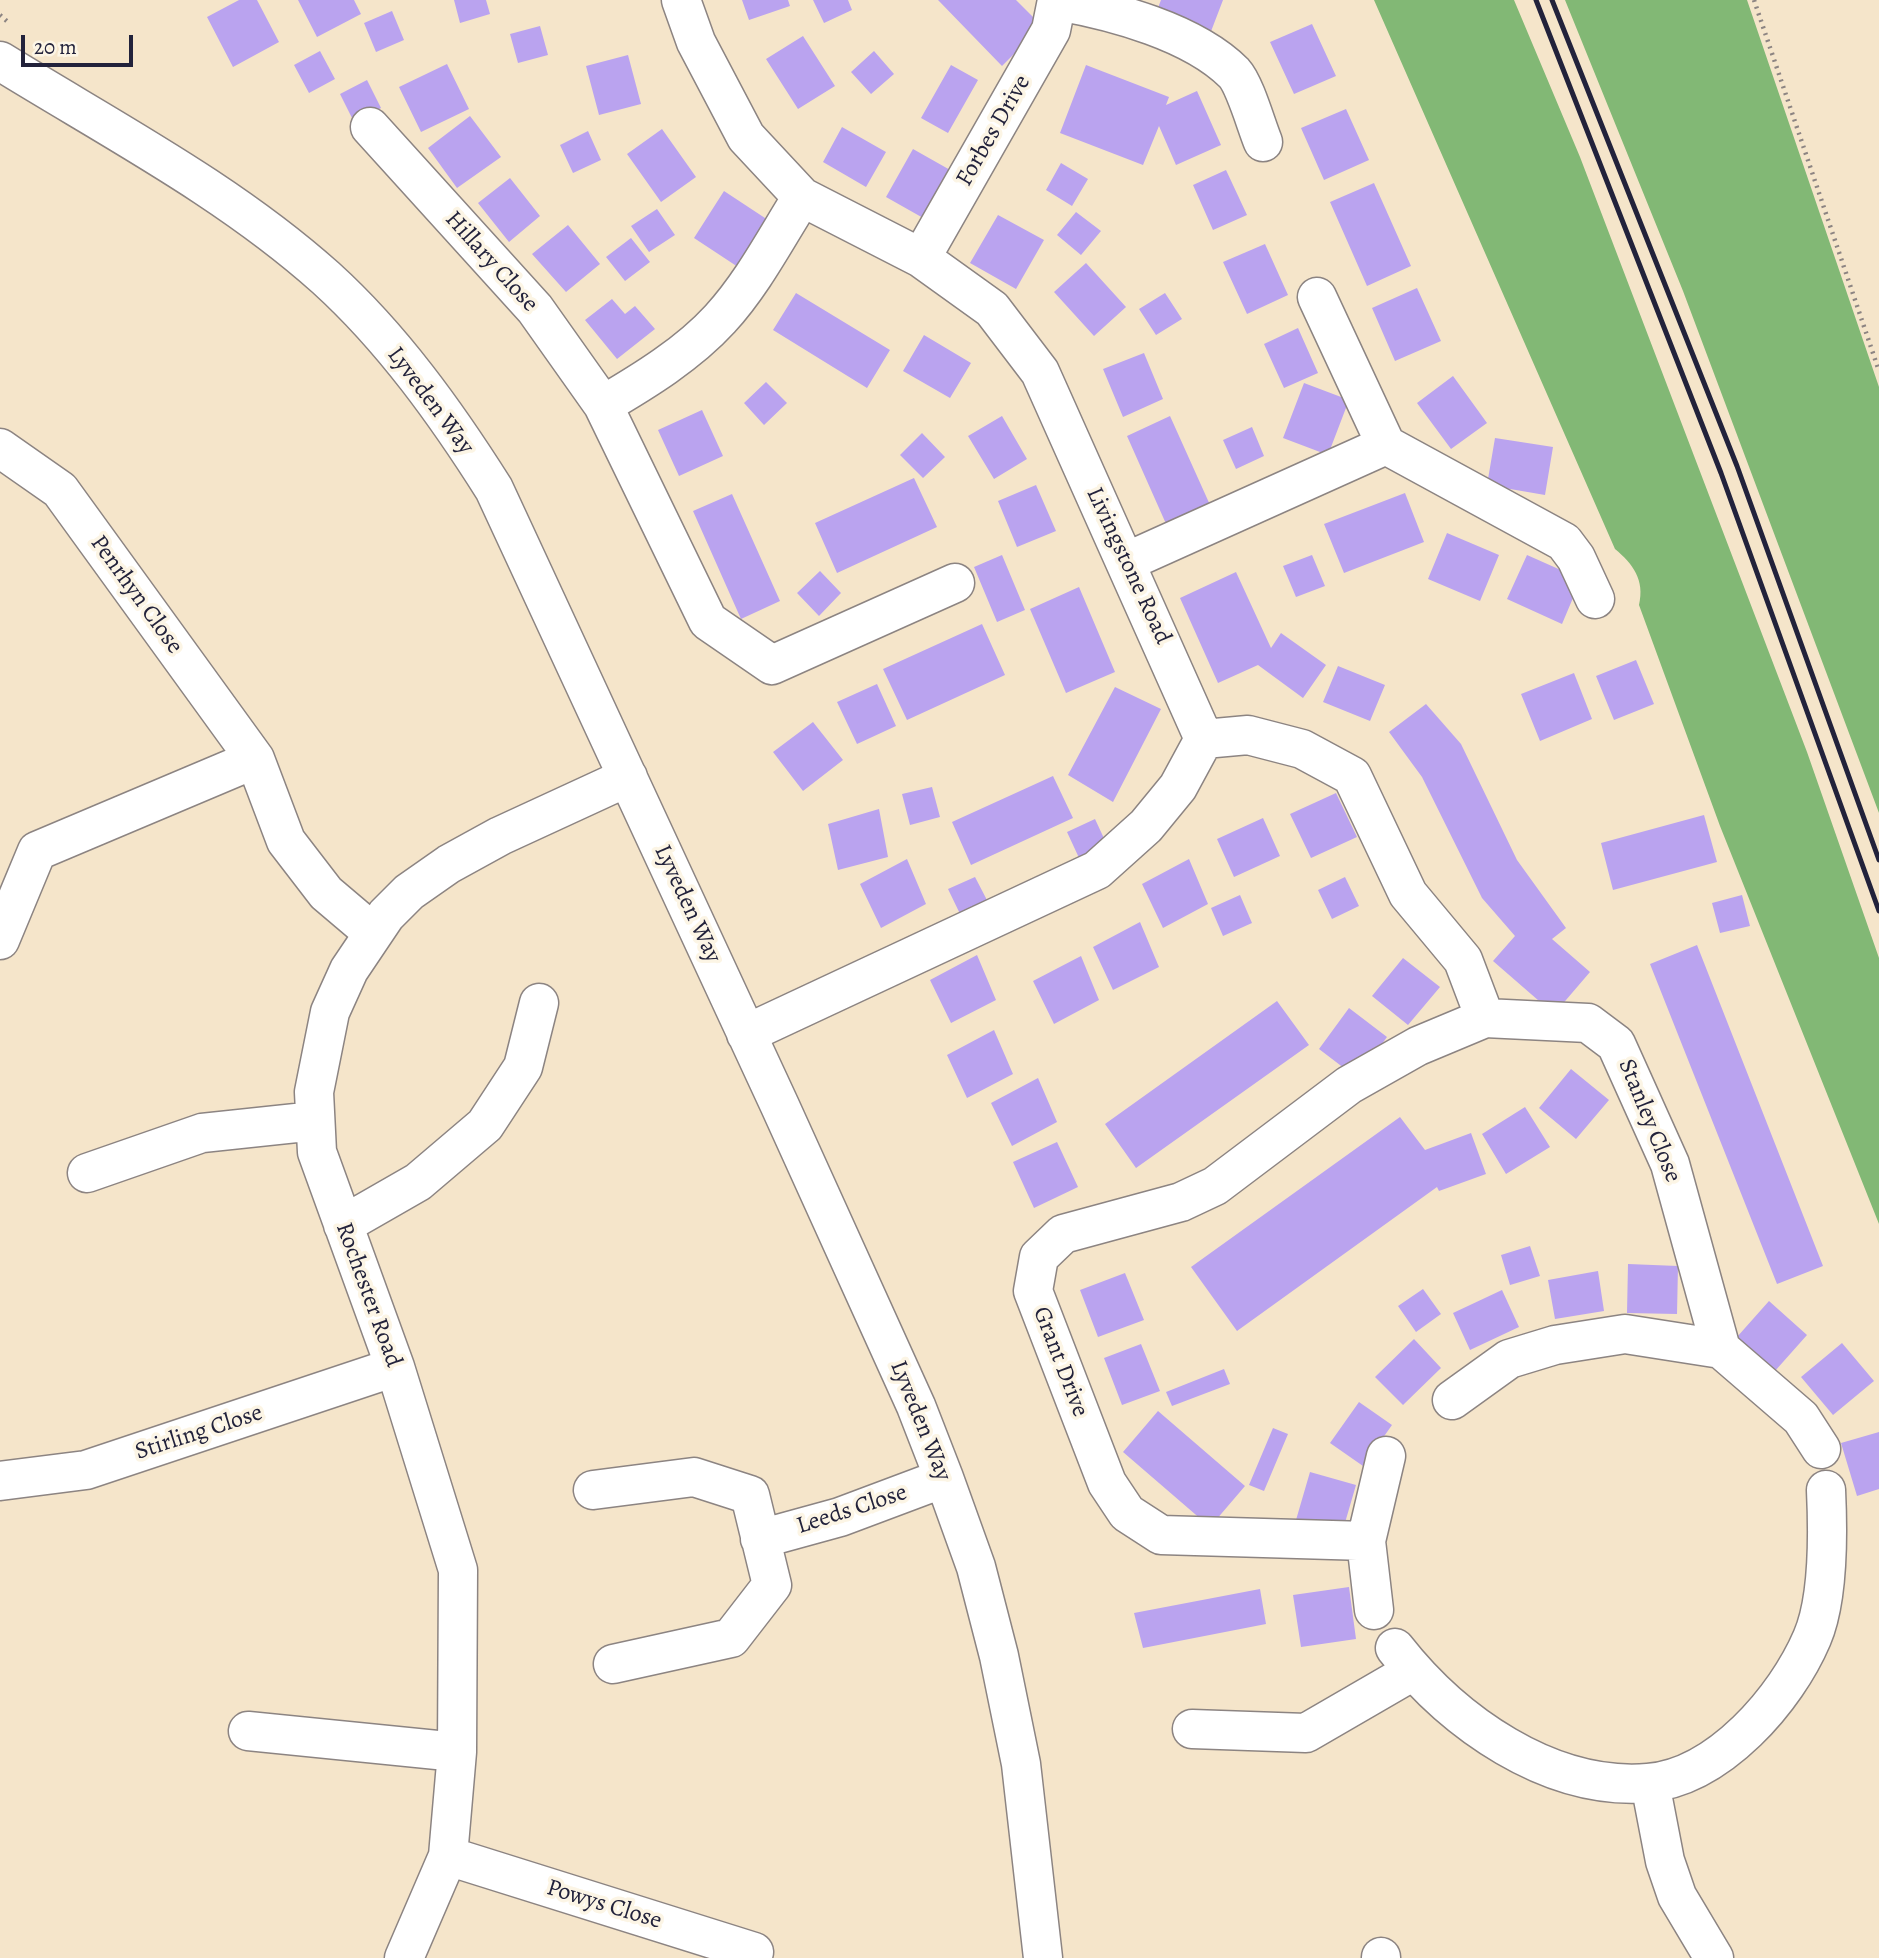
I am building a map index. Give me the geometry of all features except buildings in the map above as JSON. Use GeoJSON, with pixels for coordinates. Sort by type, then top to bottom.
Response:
{"type":"FeatureCollection","features":[{"type":"Feature","properties":{"kind":"street","name":"Livingstone Road"},"geometry":{"type":"LineString","coordinates":[[681,0],[696,43],[746,137],[802,197],[921,258],[992,309],[1040,372],[1204,739]]}},
{"type":"Feature","properties":{"kind":"street","name":"Forbes Drive"},"geometry":{"type":"LineString","coordinates":[[921,258],[1051,30],[1058,0],[1091,7],[1188,40],[1236,75],[1263,142]]}},
{"type":"Feature","properties":{"kind":"street","name":"Lyveden Way"},"geometry":{"type":"LineString","coordinates":[[0,61],[199,184],[271,233],[327,279],[376,331],[445,414],[494,489],[747,1034],[916,1406],[944,1478],[976,1567],[999,1656],[1021,1764],[1036,1874],[1043,1958]]}},
{"type":"Feature","properties":{"kind":"street","name":"Hillary Close"},"geometry":{"type":"LineString","coordinates":[[370,127],[535,309],[603,405],[708,621],[772,665],[955,583]]}},
{"type":"Feature","properties":{"kind":"street"},"geometry":{"type":"LineString","coordinates":[[603,405],[690,349],[721,318],[747,285],[802,197]]}},
{"type":"Feature","properties":{"kind":"street"},"geometry":{"type":"LineString","coordinates":[[1317,297],[1386,445],[1564,542],[1576,558],[1595,599]]}},
{"type":"Feature","properties":{"kind":"street"},"geometry":{"type":"LineString","coordinates":[[1126,562],[1386,445]]}},
{"type":"Feature","properties":{"kind":"street","name":"Penrhyn Close"},"geometry":{"type":"LineString","coordinates":[[0,448],[60,490],[256,760],[286,841],[326,893],[372,932]]}},
{"type":"Feature","properties":{"kind":"street"},"geometry":{"type":"LineString","coordinates":[[747,1034],[1097,870],[1146,827],[1178,787],[1204,739],[1248,735],[1302,748],[1352,776],[1408,894],[1463,960],[1485,1018]]}},
{"type":"Feature","properties":{"kind":"street"},"geometry":{"type":"LineString","coordinates":[[0,940],[37,851],[256,760]]}},
{"type":"Feature","properties":{"kind":"street","name":"Rochester Road"},"geometry":{"type":"LineString","coordinates":[[404,1958],[449,1856],[457,1752],[458,1570],[395,1367],[317,1152],[314,1092],[331,1012],[348,970],[372,932],[409,892],[449,864],[500,836],[628,777]]}},
{"type":"Feature","properties":{"kind":"street"},"geometry":{"type":"LineString","coordinates":[[343,1225],[418,1182],[485,1125],[523,1067],[539,1003]]}},
{"type":"Feature","properties":{"kind":"street","name":"Stanley Close"},"geometry":{"type":"LineString","coordinates":[[1485,1018],[1588,1023],[1616,1044],[1670,1164],[1721,1349]]}},
{"type":"Feature","properties":{"kind":"street","name":"Grant Drive"},"geometry":{"type":"LineString","coordinates":[[1367,1541],[1161,1535],[1127,1513],[1107,1483],[1034,1291],[1040,1256],[1063,1234],[1181,1202],[1215,1186],[1349,1085],[1418,1046],[1485,1018]]}},
{"type":"Feature","properties":{"kind":"street"},"geometry":{"type":"LineString","coordinates":[[87,1173],[202,1133],[315,1121]]}},
{"type":"Feature","properties":{"kind":"street"},"geometry":{"type":"LineString","coordinates":[[1452,1400],[1509,1359],[1555,1345],[1625,1334],[1721,1349],[1801,1418],[1821,1449]]}},
{"type":"Feature","properties":{"kind":"street","name":"Stirling Close"},"geometry":{"type":"LineString","coordinates":[[0,1480],[86,1470],[395,1367]]}},
{"type":"Feature","properties":{"kind":"street"},"geometry":{"type":"LineString","coordinates":[[1374,1610],[1367,1541],[1386,1456]]}},
{"type":"Feature","properties":{"kind":"street"},"geometry":{"type":"LineString","coordinates":[[593,1490],[694,1477],[750,1495],[772,1585],[731,1638],[613,1664]]}},
{"type":"Feature","properties":{"kind":"street","name":"Leeds Close"},"geometry":{"type":"LineString","coordinates":[[760,1539],[840,1517],[944,1478]]}},
{"type":"Feature","properties":{"kind":"street"},"geometry":{"type":"LineString","coordinates":[[1192,1729],[1306,1733],[1404,1659],[1447,1704],[1508,1749],[1571,1774],[1616,1782],[1650,1783],[1690,1770],[1741,1739],[1772,1706],[1814,1636],[1825,1576],[1826,1490]]}},
{"type":"Feature","properties":{"kind":"street"},"geometry":{"type":"LineString","coordinates":[[248,1731],[457,1752]]}},
{"type":"Feature","properties":{"kind":"street"},"geometry":{"type":"LineString","coordinates":[[1650,1783],[1665,1861],[1677,1896],[1714,1958]]}},
{"type":"Feature","properties":{"kind":"street","name":"Powys Close"},"geometry":{"type":"LineString","coordinates":[[449,1856],[754,1952],[752,1958]]}},
{"type":"Feature","properties":{"kind":"path"},"geometry":{"type":"LineString","coordinates":[[1754,0],[1879,370]]}},
{"type":"Feature","properties":{"kind":"green space"},"geometry":{"type":"Polygon","coordinates":[[[1374,0],[1514,0],[1580,157],[1807,752],[1879,958],[1879,1224],[1720,826],[1639,605],[1639,580],[1627,561],[1615,549],[1374,0]]]}},
{"type":"Feature","properties":{"kind":"green space"},"geometry":{"type":"Polygon","coordinates":[[[1565,0],[1747,0],[1879,387],[1879,813],[1683,291],[1565,0]]]}},
{"type":"Feature","properties":{"kind":"railway"},"geometry":{"type":"LineString","coordinates":[[1536,0],[1721,473],[1879,911]]}},
{"type":"Feature","properties":{"kind":"railway"},"geometry":{"type":"LineString","coordinates":[[1552,0],[1737,466],[1879,860]]}}]}
